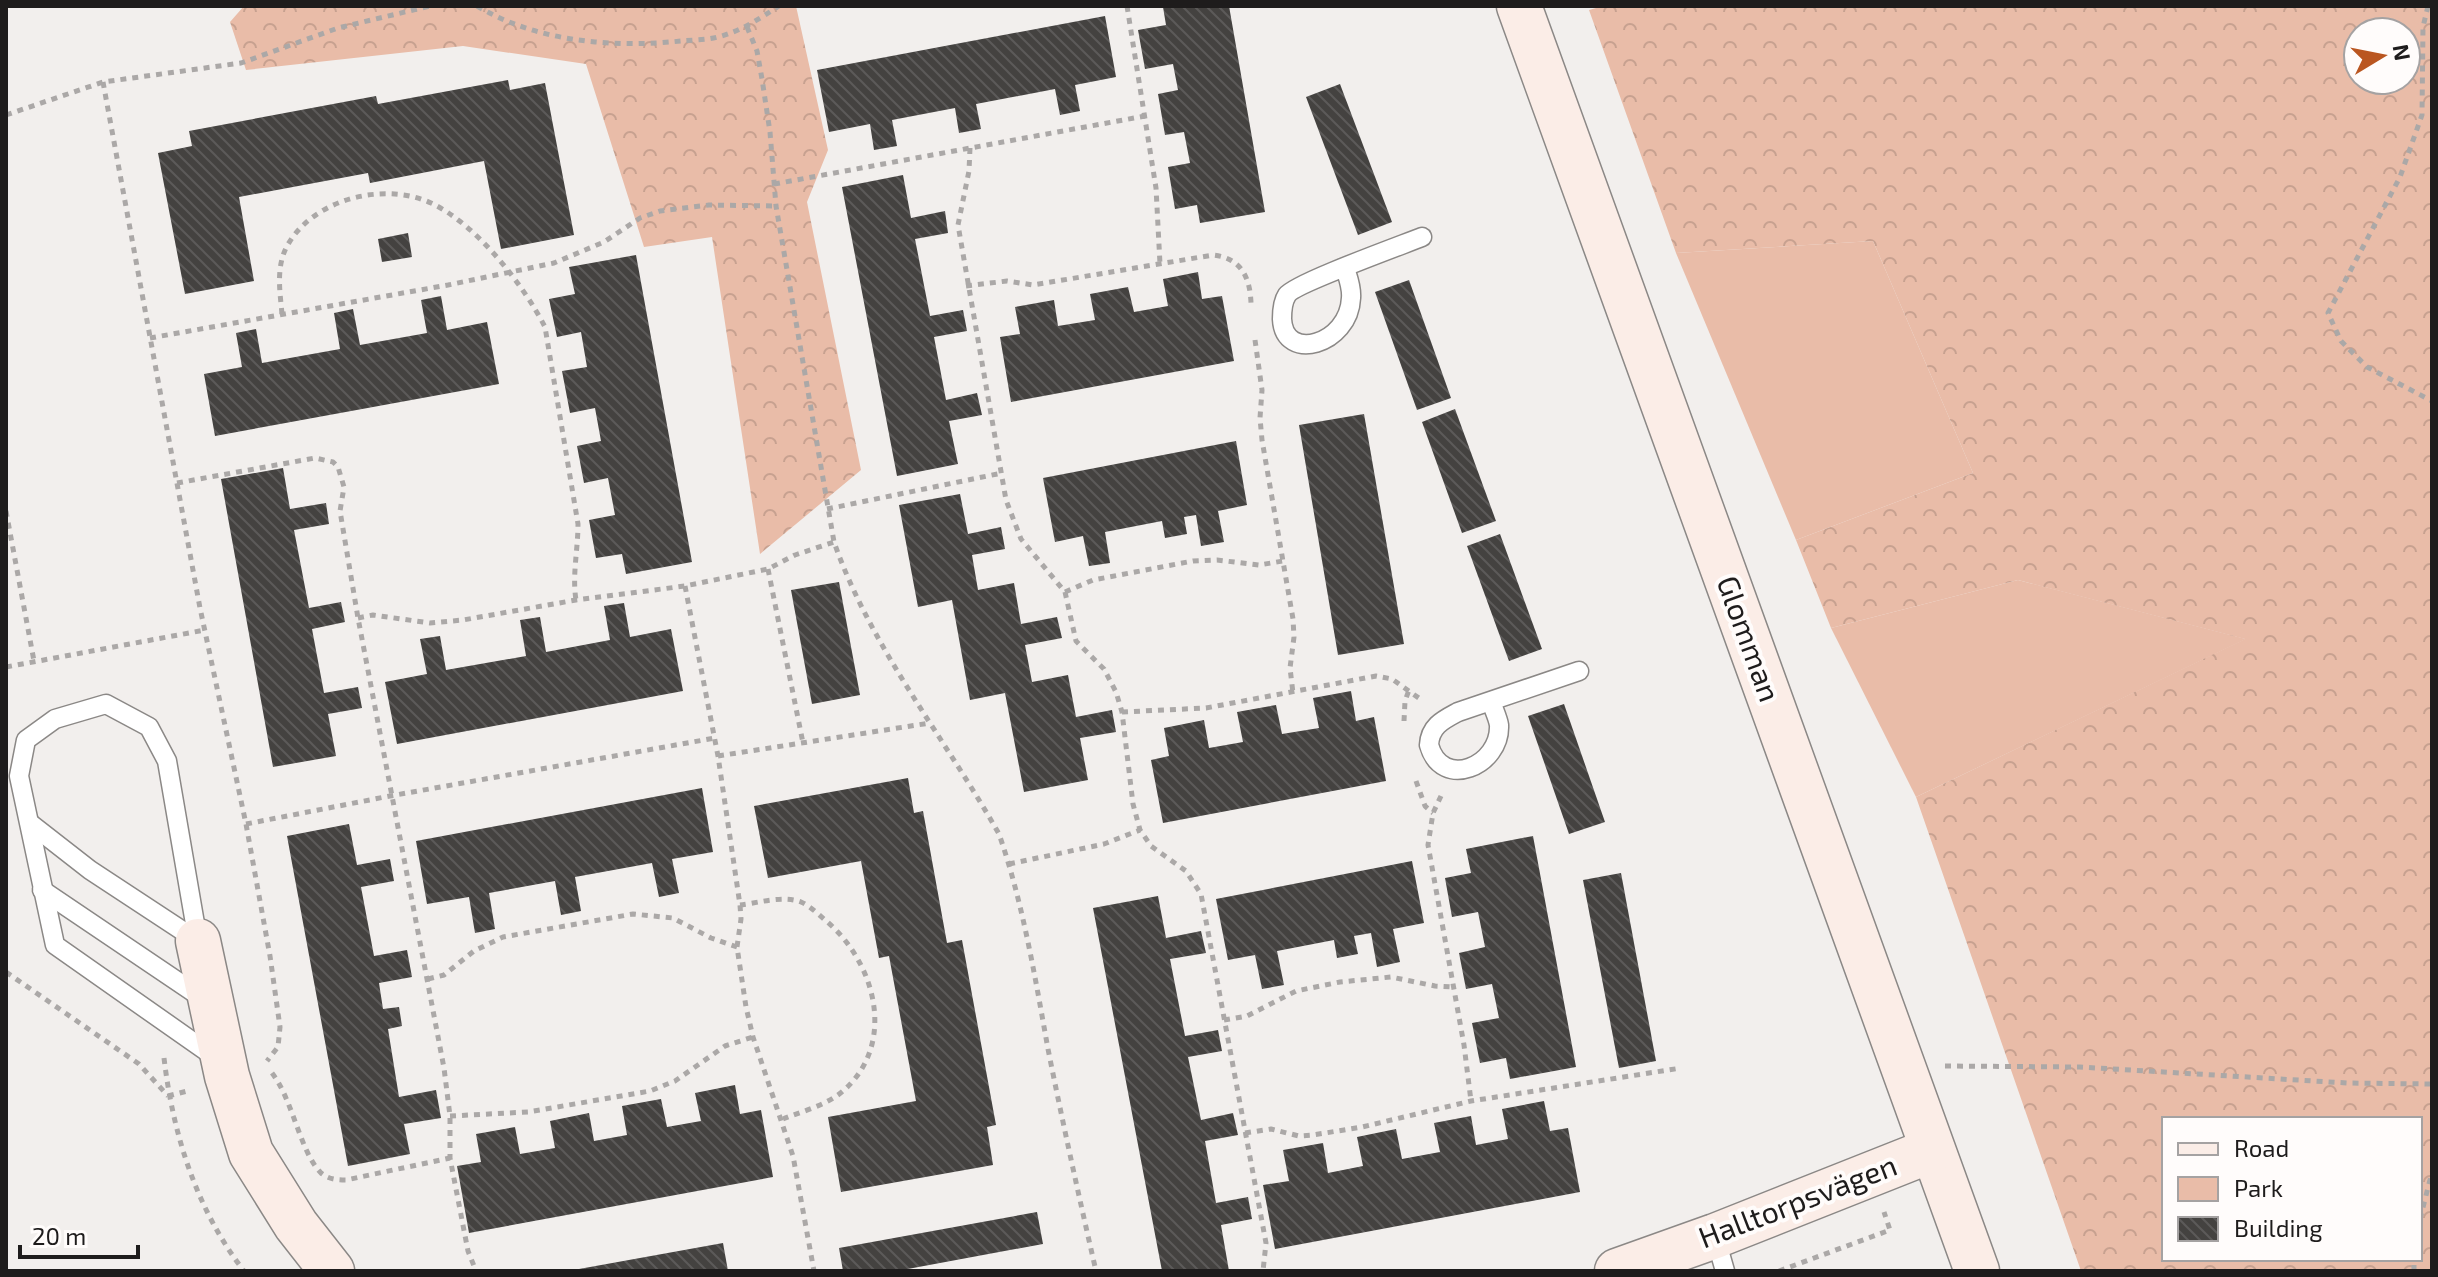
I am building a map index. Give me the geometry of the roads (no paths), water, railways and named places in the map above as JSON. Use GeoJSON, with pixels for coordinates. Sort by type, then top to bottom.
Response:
{"type":"FeatureCollection","features":[{"type":"Feature","properties":{"kind":"street","name":"Glomman"},"geometry":{"type":"LineString","coordinates":[[1519,6],[1977,1271]]}},
{"type":"Feature","properties":{"kind":"street"},"geometry":{"type":"LineString","coordinates":[[198,941],[224,1064],[251,1153],[296,1225],[332,1271]]}},
{"type":"Feature","properties":{"kind":"street","name":"Halltorpsvägen"},"geometry":{"type":"LineString","coordinates":[[1617,1271],[1720,1253],[1932,1150]]}},
{"type":"Feature","properties":{"kind":"lane"},"geometry":{"type":"LineString","coordinates":[[1345,268],[1351,302],[1336,334],[1316,343],[1293,340],[1282,324],[1282,311],[1287,295],[1297,287],[1422,237]]}},
{"type":"Feature","properties":{"kind":"lane"},"geometry":{"type":"LineString","coordinates":[[1491,701],[1499,724],[1496,744],[1476,766],[1453,770],[1442,765],[1429,745],[1431,730],[1441,721],[1491,701],[1579,671]]}},
{"type":"Feature","properties":{"kind":"lane"},"geometry":{"type":"LineString","coordinates":[[198,941],[167,761],[149,727],[106,704],[55,719],[26,740],[19,776],[55,945],[224,1064]]}},
{"type":"Feature","properties":{"kind":"lane"},"geometry":{"type":"LineString","coordinates":[[31,824],[90,870],[198,941]]}},
{"type":"Feature","properties":{"kind":"lane"},"geometry":{"type":"LineString","coordinates":[[42,890],[211,1004]]}}]}
